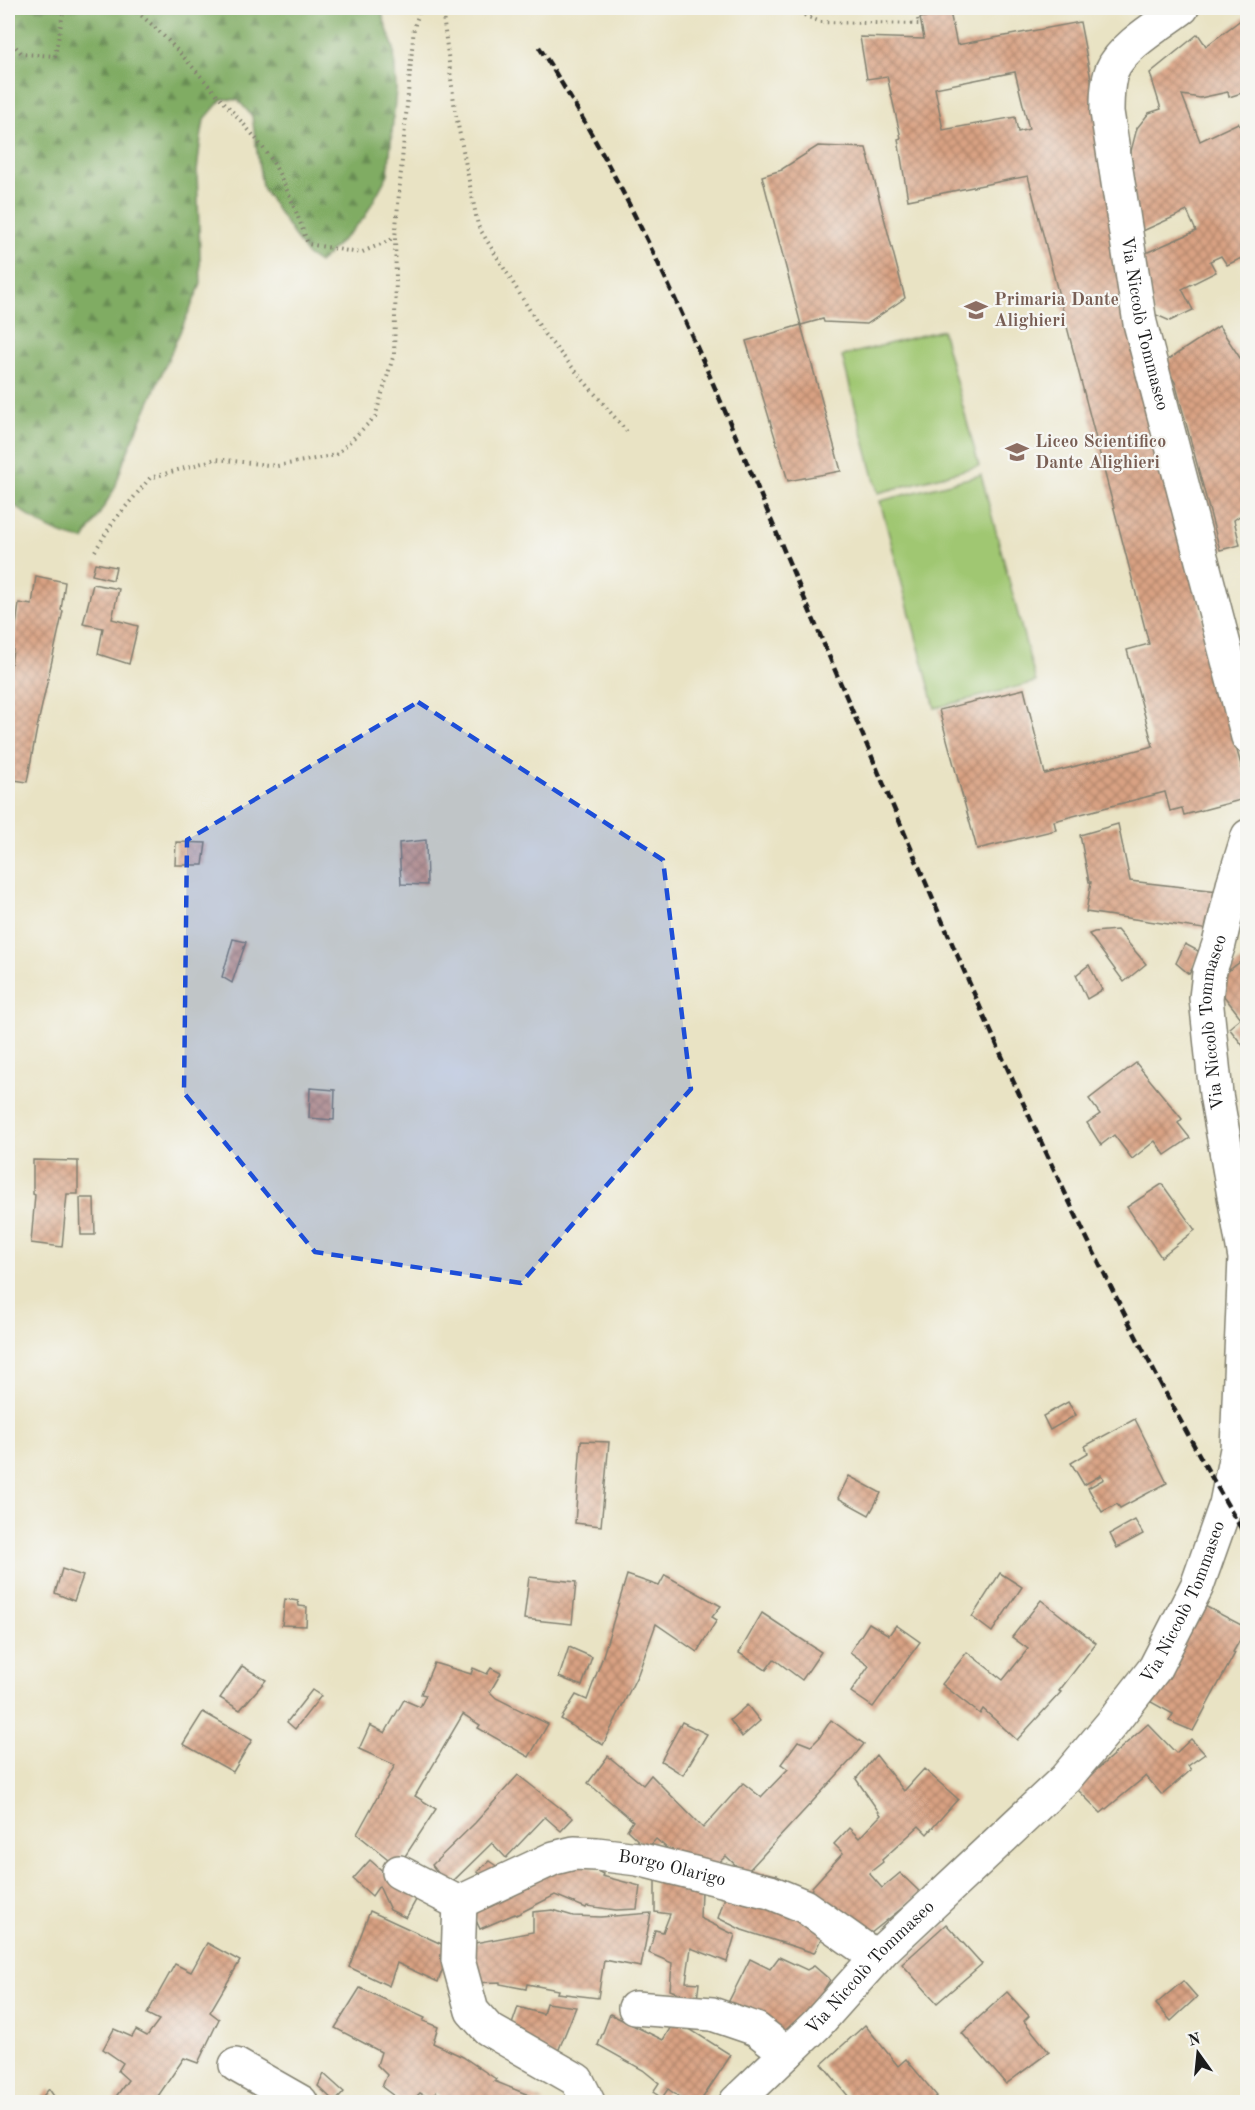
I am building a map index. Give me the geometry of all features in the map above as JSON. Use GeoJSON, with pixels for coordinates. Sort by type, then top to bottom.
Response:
{"type":"FeatureCollection","features":[{"type":"Feature","properties":{"kind":"street","name":"Via Niccolò Tommaseo"},"geometry":{"type":"LineString","coordinates":[[1182,8],[1123,53],[1112,70],[1107,88],[1107,112],[1140,323],[1247,731]]}},
{"type":"Feature","properties":{"kind":"street","name":"Via Niccolò Tommaseo"},"geometry":{"type":"LineString","coordinates":[[736,2103],[817,2024],[876,1957],[1065,1779],[1155,1668],[1197,1586],[1226,1504],[1237,1449],[1245,1258],[1216,1094],[1206,998],[1209,974],[1241,889],[1248,836]]}},
{"type":"Feature","properties":{"kind":"street","name":"Borgo Olarigo"},"geometry":{"type":"LineString","coordinates":[[460,1902],[554,1858],[574,1853],[638,1859],[770,1892],[804,1906],[876,1957]]}},
{"type":"Feature","properties":{"kind":"street"},"geometry":{"type":"LineString","coordinates":[[399,1872],[460,1902],[458,1960],[472,2011],[488,2029],[577,2080],[588,2103]]}},
{"type":"Feature","properties":{"kind":"street"},"geometry":{"type":"LineString","coordinates":[[635,2008],[712,2014],[756,2029],[787,2053]]}},
{"type":"Feature","properties":{"kind":"street"},"geometry":{"type":"LineString","coordinates":[[236,2065],[301,2103]]}},
{"type":"Feature","properties":{"kind":"path"},"geometry":{"type":"LineString","coordinates":[[8,38],[22,54],[55,56],[64,8]]}},
{"type":"Feature","properties":{"kind":"path"},"geometry":{"type":"LineString","coordinates":[[132,8],[150,22],[199,74],[264,150],[287,190],[308,244],[360,253],[395,238]]}},
{"type":"Feature","properties":{"kind":"path"},"geometry":{"type":"LineString","coordinates":[[95,551],[113,522],[150,478],[216,459],[277,466],[336,455],[375,417],[394,354],[395,238],[414,27],[421,8]]}},
{"type":"Feature","properties":{"kind":"path"},"geometry":{"type":"LineString","coordinates":[[442,8],[455,110],[478,226],[545,335],[628,433]]}},
{"type":"Feature","properties":{"kind":"path"},"geometry":{"type":"LineString","coordinates":[[796,8],[797,12],[820,22],[919,24],[916,8]]}},
{"type":"Feature","properties":{"kind":"highlighted area"},"geometry":{"type":"Polygon","coordinates":[[[418,702],[663,860],[691,1089],[521,1283],[315,1252],[184,1093],[187,840],[418,702]]]}},
{"type":"Feature","properties":{"kind":"green space"},"geometry":{"type":"Polygon","coordinates":[[[8,8],[377,8],[381,11],[394,49],[396,90],[388,174],[364,218],[319,263],[307,255],[262,187],[252,116],[238,100],[222,99],[204,120],[197,172],[201,284],[124,460],[115,488],[84,540],[64,535],[47,527],[14,505],[8,508],[8,8]]]}},
{"type":"Feature","properties":{"kind":"green space"},"geometry":{"type":"Polygon","coordinates":[[[942,330],[979,466],[878,493],[842,356],[942,330]]]}},
{"type":"Feature","properties":{"kind":"green space"},"geometry":{"type":"Polygon","coordinates":[[[981,475],[1036,682],[935,708],[880,501],[981,475]]]}},
{"type":"Feature","properties":{"kind":"building"},"geometry":{"type":"Polygon","coordinates":[[[950,12],[957,45],[1080,22],[1106,157],[1211,657],[1248,790],[1248,798],[1184,815],[1182,808],[1170,811],[1165,792],[1054,821],[1056,830],[977,849],[939,710],[1024,689],[1045,774],[1153,746],[1127,650],[1149,644],[1028,176],[908,200],[898,139],[901,138],[887,76],[867,79],[860,37],[924,39],[920,18],[950,12]],[[1015,72],[935,88],[943,130],[1015,117],[1018,132],[1029,129],[1015,72]]]}},
{"type":"Feature","properties":{"kind":"building"},"geometry":{"type":"Polygon","coordinates":[[[1246,16],[1248,18],[1248,91],[1229,97],[1228,92],[1200,98],[1182,95],[1200,141],[1238,123],[1248,140],[1248,255],[1227,265],[1221,256],[1210,261],[1216,272],[1182,289],[1193,310],[1170,321],[1154,314],[1141,255],[1196,231],[1187,211],[1136,234],[1131,151],[1137,128],[1149,113],[1161,109],[1150,73],[1198,34],[1206,46],[1246,16]]]}},
{"type":"Feature","properties":{"kind":"building"},"geometry":{"type":"Polygon","coordinates":[[[818,146],[866,148],[905,298],[867,324],[824,322],[823,319],[801,325],[762,176],[782,170],[818,146]]]}},
{"type":"Feature","properties":{"kind":"building"},"geometry":{"type":"Polygon","coordinates":[[[801,325],[841,471],[788,481],[746,341],[801,325]]]}},
{"type":"Feature","properties":{"kind":"building"},"geometry":{"type":"Polygon","coordinates":[[[1219,326],[1248,370],[1248,510],[1234,520],[1240,545],[1220,550],[1175,382],[1163,363],[1219,326]]]}},
{"type":"Feature","properties":{"kind":"building"},"geometry":{"type":"Polygon","coordinates":[[[95,563],[116,567],[113,580],[92,575],[95,563]]]}},
{"type":"Feature","properties":{"kind":"building"},"geometry":{"type":"Polygon","coordinates":[[[36,576],[65,582],[61,610],[63,611],[27,782],[8,779],[8,672],[10,672],[19,603],[32,605],[36,576]]]}},
{"type":"Feature","properties":{"kind":"building"},"geometry":{"type":"Polygon","coordinates":[[[93,584],[119,589],[112,619],[138,626],[129,664],[98,654],[103,628],[83,624],[93,584]]]}},
{"type":"Feature","properties":{"kind":"building"},"geometry":{"type":"Polygon","coordinates":[[[1118,824],[1130,881],[1218,891],[1210,930],[1086,912],[1091,882],[1089,882],[1080,835],[1118,824]]]}},
{"type":"Feature","properties":{"kind":"building"},"geometry":{"type":"Polygon","coordinates":[[[426,840],[427,885],[401,884],[399,843],[426,840]]]}},
{"type":"Feature","properties":{"kind":"building"},"geometry":{"type":"Polygon","coordinates":[[[176,842],[206,843],[203,865],[175,865],[176,842]]]}},
{"type":"Feature","properties":{"kind":"building"},"geometry":{"type":"Polygon","coordinates":[[[1117,930],[1146,964],[1124,982],[1089,934],[1117,930]]]}},
{"type":"Feature","properties":{"kind":"building"},"geometry":{"type":"Polygon","coordinates":[[[233,939],[246,942],[232,983],[222,977],[233,939]]]}},
{"type":"Feature","properties":{"kind":"building"},"geometry":{"type":"Polygon","coordinates":[[[1185,944],[1202,953],[1189,974],[1176,963],[1185,944]]]}},
{"type":"Feature","properties":{"kind":"building"},"geometry":{"type":"Polygon","coordinates":[[[1248,956],[1248,1052],[1229,1028],[1241,1018],[1224,996],[1227,972],[1248,956]]]}},
{"type":"Feature","properties":{"kind":"building"},"geometry":{"type":"Polygon","coordinates":[[[1089,965],[1102,990],[1087,999],[1076,975],[1089,965]]]}},
{"type":"Feature","properties":{"kind":"building"},"geometry":{"type":"Polygon","coordinates":[[[1136,1063],[1182,1119],[1178,1123],[1190,1138],[1165,1155],[1155,1141],[1132,1159],[1114,1135],[1101,1145],[1087,1123],[1100,1114],[1089,1099],[1136,1063]]]}},
{"type":"Feature","properties":{"kind":"building"},"geometry":{"type":"Polygon","coordinates":[[[310,1088],[335,1090],[334,1120],[309,1118],[310,1088]]]}},
{"type":"Feature","properties":{"kind":"building"},"geometry":{"type":"Polygon","coordinates":[[[33,1160],[78,1161],[78,1194],[67,1194],[62,1247],[31,1243],[35,1195],[33,1194],[33,1160]]]}},
{"type":"Feature","properties":{"kind":"building"},"geometry":{"type":"Polygon","coordinates":[[[1162,1184],[1195,1230],[1161,1257],[1127,1207],[1162,1184]]]}},
{"type":"Feature","properties":{"kind":"building"},"geometry":{"type":"Polygon","coordinates":[[[80,1198],[94,1198],[95,1235],[81,1235],[80,1198]]]}},
{"type":"Feature","properties":{"kind":"building"},"geometry":{"type":"Polygon","coordinates":[[[1068,1402],[1076,1415],[1050,1430],[1043,1416],[1068,1402]]]}},
{"type":"Feature","properties":{"kind":"building"},"geometry":{"type":"Polygon","coordinates":[[[1135,1419],[1167,1483],[1120,1508],[1117,1504],[1102,1512],[1088,1488],[1104,1479],[1101,1475],[1084,1485],[1071,1463],[1088,1453],[1085,1446],[1135,1419]]]}},
{"type":"Feature","properties":{"kind":"building"},"geometry":{"type":"Polygon","coordinates":[[[581,1441],[609,1442],[601,1526],[575,1523],[581,1441]]]}},
{"type":"Feature","properties":{"kind":"building"},"geometry":{"type":"Polygon","coordinates":[[[849,1476],[881,1493],[869,1515],[838,1498],[849,1476]]]}},
{"type":"Feature","properties":{"kind":"building"},"geometry":{"type":"Polygon","coordinates":[[[1135,1520],[1143,1534],[1117,1548],[1110,1534],[1135,1520]]]}},
{"type":"Feature","properties":{"kind":"building"},"geometry":{"type":"Polygon","coordinates":[[[62,1569],[83,1576],[74,1601],[55,1593],[62,1569]]]}},
{"type":"Feature","properties":{"kind":"building"},"geometry":{"type":"Polygon","coordinates":[[[1000,1573],[1022,1587],[992,1632],[972,1617],[1000,1573]]]}},
{"type":"Feature","properties":{"kind":"building"},"geometry":{"type":"Polygon","coordinates":[[[627,1575],[659,1586],[665,1575],[721,1606],[712,1617],[717,1620],[697,1652],[656,1624],[638,1674],[603,1745],[561,1719],[576,1695],[587,1700],[627,1575]]]}},
{"type":"Feature","properties":{"kind":"building"},"geometry":{"type":"Polygon","coordinates":[[[529,1577],[576,1582],[572,1624],[524,1619],[529,1577]]]}},
{"type":"Feature","properties":{"kind":"building"},"geometry":{"type":"Polygon","coordinates":[[[285,1599],[298,1601],[299,1606],[307,1607],[306,1626],[282,1625],[285,1599]]]}},
{"type":"Feature","properties":{"kind":"building"},"geometry":{"type":"Polygon","coordinates":[[[1041,1600],[1096,1643],[1059,1691],[1061,1692],[1017,1740],[983,1709],[980,1714],[942,1684],[967,1652],[1003,1680],[1028,1649],[1012,1637],[1041,1600]]]}},
{"type":"Feature","properties":{"kind":"building"},"geometry":{"type":"Polygon","coordinates":[[[1199,1603],[1247,1628],[1193,1731],[1169,1721],[1173,1714],[1151,1702],[1199,1603]]]}},
{"type":"Feature","properties":{"kind":"building"},"geometry":{"type":"Polygon","coordinates":[[[762,1613],[821,1652],[802,1680],[774,1659],[766,1670],[739,1653],[762,1613]]]}},
{"type":"Feature","properties":{"kind":"building"},"geometry":{"type":"Polygon","coordinates":[[[869,1623],[889,1635],[896,1625],[920,1642],[873,1707],[851,1692],[869,1666],[850,1652],[869,1623]]]}},
{"type":"Feature","properties":{"kind":"building"},"geometry":{"type":"Polygon","coordinates":[[[569,1647],[592,1657],[582,1686],[559,1677],[569,1647]]]}},
{"type":"Feature","properties":{"kind":"building"},"geometry":{"type":"Polygon","coordinates":[[[434,1663],[471,1674],[473,1668],[487,1674],[491,1668],[501,1673],[490,1692],[496,1698],[548,1724],[529,1757],[478,1728],[480,1725],[463,1714],[415,1796],[436,1809],[398,1867],[357,1834],[395,1765],[359,1749],[370,1725],[385,1733],[404,1700],[420,1707],[426,1695],[421,1694],[434,1663]]]}},
{"type":"Feature","properties":{"kind":"building"},"geometry":{"type":"Polygon","coordinates":[[[242,1666],[266,1680],[240,1710],[220,1698],[242,1666]]]}},
{"type":"Feature","properties":{"kind":"building"},"geometry":{"type":"Polygon","coordinates":[[[312,1690],[321,1696],[295,1729],[287,1722],[312,1690]]]}},
{"type":"Feature","properties":{"kind":"building"},"geometry":{"type":"Polygon","coordinates":[[[747,1705],[760,1721],[742,1737],[730,1720],[747,1705]]]}},
{"type":"Feature","properties":{"kind":"building"},"geometry":{"type":"Polygon","coordinates":[[[203,1712],[252,1740],[233,1772],[183,1744],[203,1712]]]}},
{"type":"Feature","properties":{"kind":"building"},"geometry":{"type":"Polygon","coordinates":[[[831,1720],[864,1744],[749,1870],[777,1875],[768,1885],[745,1874],[726,1856],[710,1871],[691,1868],[656,1839],[647,1849],[627,1830],[633,1821],[588,1783],[608,1756],[643,1785],[651,1775],[703,1828],[743,1783],[761,1797],[788,1769],[781,1764],[798,1741],[811,1746],[831,1720]]]}},
{"type":"Feature","properties":{"kind":"building"},"geometry":{"type":"Polygon","coordinates":[[[682,1722],[707,1734],[683,1775],[661,1761],[682,1722]]]}},
{"type":"Feature","properties":{"kind":"building"},"geometry":{"type":"Polygon","coordinates":[[[1148,1724],[1176,1753],[1191,1739],[1205,1754],[1188,1766],[1191,1770],[1162,1795],[1146,1776],[1101,1813],[1076,1788],[1148,1724]]]}},
{"type":"Feature","properties":{"kind":"building"},"geometry":{"type":"Polygon","coordinates":[[[876,1755],[904,1791],[924,1769],[958,1799],[927,1834],[919,1826],[869,1873],[882,1888],[900,1873],[921,1893],[866,1937],[811,1896],[812,1887],[843,1853],[834,1844],[849,1828],[859,1838],[881,1815],[856,1779],[876,1755]]]}},
{"type":"Feature","properties":{"kind":"building"},"geometry":{"type":"Polygon","coordinates":[[[518,1775],[573,1818],[561,1831],[545,1817],[506,1858],[492,1843],[448,1886],[432,1865],[475,1823],[518,1775]]]}},
{"type":"Feature","properties":{"kind":"building"},"geometry":{"type":"Polygon","coordinates":[[[575,1859],[603,1874],[602,1876],[640,1886],[637,1909],[616,1910],[587,1906],[586,1908],[555,1895],[516,1915],[480,1929],[470,1907],[575,1859]]]}},
{"type":"Feature","properties":{"kind":"building"},"geometry":{"type":"Polygon","coordinates":[[[370,1860],[386,1874],[422,1889],[406,1918],[390,1910],[379,1886],[372,1896],[353,1879],[370,1860]]]}},
{"type":"Feature","properties":{"kind":"building"},"geometry":{"type":"Polygon","coordinates":[[[489,1861],[504,1871],[491,1880],[477,1872],[489,1861]]]}},
{"type":"Feature","properties":{"kind":"building"},"geometry":{"type":"Polygon","coordinates":[[[655,1877],[701,1890],[700,1918],[735,1935],[727,1962],[691,1948],[686,1982],[699,1983],[697,2000],[670,1990],[672,1963],[649,1953],[655,1930],[663,1932],[670,1914],[655,1912],[655,1877]]]}},
{"type":"Feature","properties":{"kind":"building"},"geometry":{"type":"Polygon","coordinates":[[[728,1888],[827,1927],[814,1953],[742,1930],[718,1918],[728,1888]]]}},
{"type":"Feature","properties":{"kind":"building"},"geometry":{"type":"Polygon","coordinates":[[[553,1910],[573,1916],[601,1917],[651,1913],[641,1967],[604,1960],[598,1998],[557,1993],[558,1990],[527,1984],[526,1989],[500,1984],[500,1982],[468,1983],[464,1945],[533,1932],[533,1912],[553,1910]]]}},
{"type":"Feature","properties":{"kind":"building"},"geometry":{"type":"Polygon","coordinates":[[[370,1911],[450,1948],[438,1982],[397,1963],[389,1986],[349,1967],[370,1911]]]}},
{"type":"Feature","properties":{"kind":"building"},"geometry":{"type":"Polygon","coordinates":[[[946,1924],[982,1964],[937,2003],[902,1964],[946,1924]]]}},
{"type":"Feature","properties":{"kind":"building"},"geometry":{"type":"Polygon","coordinates":[[[207,1943],[240,1961],[210,2012],[219,2019],[198,2063],[184,2058],[156,2099],[160,2102],[112,2102],[128,2080],[118,2071],[123,2063],[103,2049],[114,2029],[132,2037],[136,2030],[147,2036],[159,2020],[147,2014],[175,1964],[191,1972],[207,1943]]]}},
{"type":"Feature","properties":{"kind":"building"},"geometry":{"type":"Polygon","coordinates":[[[779,1957],[807,1970],[814,1966],[830,1980],[799,2030],[779,2033],[725,2009],[750,1959],[770,1969],[779,1957]]]}},
{"type":"Feature","properties":{"kind":"building"},"geometry":{"type":"Polygon","coordinates":[[[1183,1981],[1197,1997],[1171,2021],[1156,2004],[1183,1981]]]}},
{"type":"Feature","properties":{"kind":"building"},"geometry":{"type":"Polygon","coordinates":[[[360,1988],[425,2018],[423,2021],[438,2027],[433,2043],[463,2057],[496,2079],[494,2081],[546,2102],[445,2102],[436,2092],[431,2099],[420,2093],[411,2102],[402,2102],[382,2087],[387,2075],[377,2065],[381,2052],[335,2028],[360,1988]]]}},
{"type":"Feature","properties":{"kind":"building"},"geometry":{"type":"Polygon","coordinates":[[[1007,1992],[1029,2016],[1024,2021],[1049,2052],[1006,2084],[962,2033],[1007,1992]]]}},
{"type":"Feature","properties":{"kind":"building"},"geometry":{"type":"Polygon","coordinates":[[[546,2003],[576,2007],[555,2059],[508,2036],[518,2007],[543,2014],[546,2003]]]}},
{"type":"Feature","properties":{"kind":"building"},"geometry":{"type":"Polygon","coordinates":[[[610,2014],[663,2040],[675,2020],[731,2055],[700,2102],[686,2102],[668,2089],[662,2098],[653,2092],[659,2083],[643,2070],[598,2045],[610,2014]]]}},
{"type":"Feature","properties":{"kind":"building"},"geometry":{"type":"Polygon","coordinates":[[[865,2025],[898,2066],[906,2059],[937,2096],[929,2102],[853,2102],[822,2064],[865,2025]]]}},
{"type":"Feature","properties":{"kind":"building"},"geometry":{"type":"Polygon","coordinates":[[[324,2074],[344,2092],[335,2102],[318,2086],[324,2074]]]}},
{"type":"Feature","properties":{"kind":"building"},"geometry":{"type":"Polygon","coordinates":[[[49,2089],[58,2102],[38,2102],[49,2089]]]}},
{"type":"Feature","properties":{"kind":"railway"},"geometry":{"type":"LineString","coordinates":[[539,47],[579,112],[615,178],[682,314],[957,954],[1065,1193],[1183,1426],[1248,1540]]}},
{"type":"Feature","properties":{"kind":"place","name":"Primaria Dante Alighieri"},"geometry":{"type":"Point","coordinates":[976,310]}},
{"type":"Feature","properties":{"kind":"place","name":"Liceo Scientifico Dante Alighieri"},"geometry":{"type":"Point","coordinates":[1017,452]}}]}
